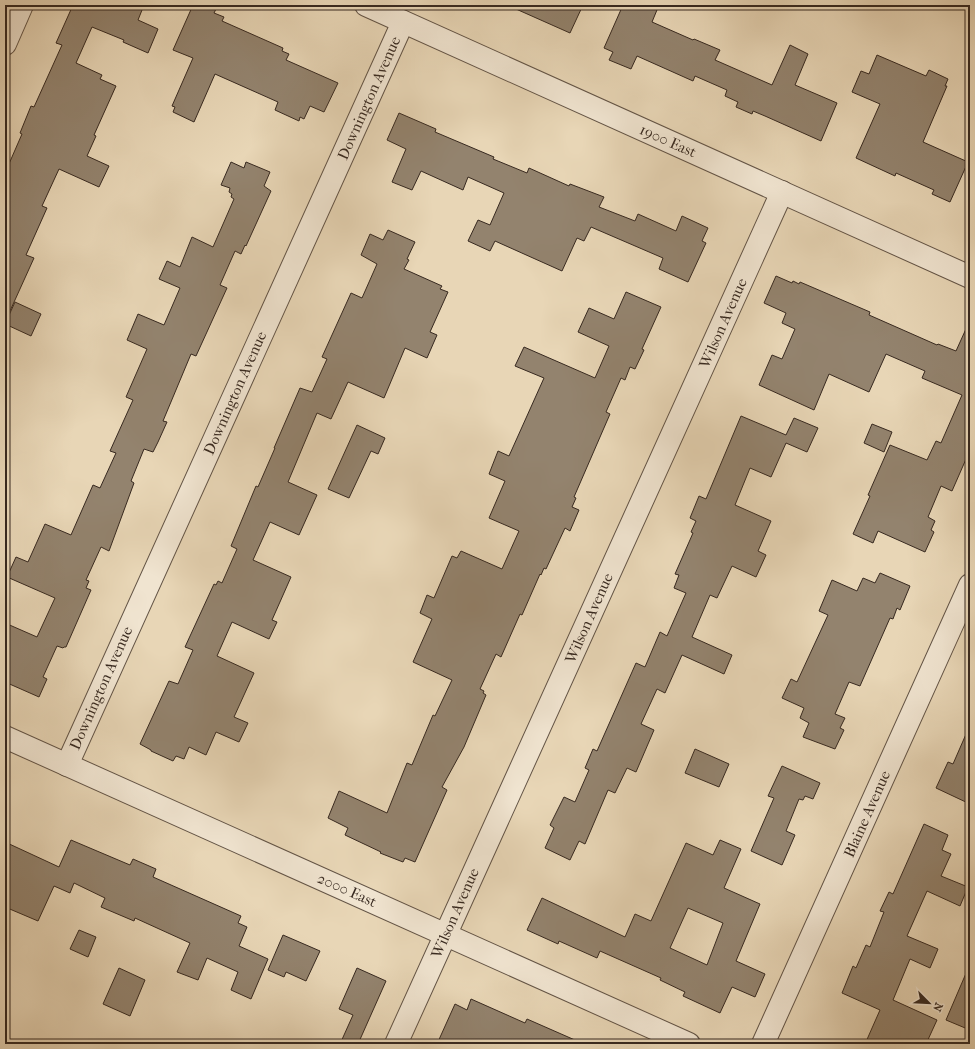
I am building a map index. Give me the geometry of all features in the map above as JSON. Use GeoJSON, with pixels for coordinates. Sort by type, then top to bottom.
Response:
{"type":"FeatureCollection","features":[{"type":"Feature","properties":{"kind":"street"},"geometry":{"type":"LineString","coordinates":[[5,44],[22,5]]}},
{"type":"Feature","properties":{"kind":"street","name":"1900 East"},"geometry":{"type":"LineString","coordinates":[[366,5],[970,277]]}},
{"type":"Feature","properties":{"kind":"street","name":"Downington Avenue"},"geometry":{"type":"LineString","coordinates":[[67,765],[403,22]]}},
{"type":"Feature","properties":{"kind":"street","name":"Wilson Avenue"},"geometry":{"type":"LineString","coordinates":[[396,1044],[782,192]]}},
{"type":"Feature","properties":{"kind":"street","name":"Blaine Avenue"},"geometry":{"type":"LineString","coordinates":[[763,1044],[970,585]]}},
{"type":"Feature","properties":{"kind":"street","name":"2000 East"},"geometry":{"type":"LineString","coordinates":[[5,737],[689,1044]]}},
{"type":"Feature","properties":{"kind":"building"},"geometry":{"type":"Polygon","coordinates":[[[73,5],[144,5],[138,20],[158,29],[148,53],[123,42],[124,40],[92,27],[76,63],[102,75],[100,79],[116,86],[94,135],[96,136],[87,156],[109,166],[99,187],[59,169],[42,206],[47,208],[26,255],[34,258],[5,322],[5,173],[22,134],[20,133],[31,106],[34,107],[62,45],[56,43],[73,5]]]}},
{"type":"Feature","properties":{"kind":"building"},"geometry":{"type":"Polygon","coordinates":[[[193,5],[218,5],[214,13],[224,17],[222,21],[283,48],[282,51],[289,54],[286,60],[338,83],[324,112],[310,106],[304,119],[300,117],[299,121],[275,110],[278,102],[215,74],[194,122],[173,112],[175,107],[172,106],[193,58],[173,50],[193,5]]]}},
{"type":"Feature","properties":{"kind":"building"},"geometry":{"type":"Polygon","coordinates":[[[507,5],[583,5],[570,33],[507,5]]]}},
{"type":"Feature","properties":{"kind":"building"},"geometry":{"type":"Polygon","coordinates":[[[623,5],[659,5],[652,22],[720,50],[715,60],[772,85],[790,45],[808,54],[795,85],[837,103],[821,141],[753,111],[752,114],[736,107],[738,102],[725,96],[727,90],[695,76],[693,81],[637,56],[631,69],[609,60],[613,52],[604,48],[623,5]]]}},
{"type":"Feature","properties":{"kind":"building"},"geometry":{"type":"Polygon","coordinates":[[[877,55],[926,76],[929,70],[948,79],[945,86],[947,86],[923,142],[968,162],[950,202],[932,194],[934,190],[896,173],[895,176],[856,158],[880,104],[852,92],[861,71],[869,74],[877,55]]]}},
{"type":"Feature","properties":{"kind":"building"},"geometry":{"type":"Polygon","coordinates":[[[399,113],[436,129],[435,132],[527,173],[529,168],[569,186],[570,184],[604,197],[599,207],[635,221],[638,214],[676,231],[682,216],[708,228],[702,241],[706,243],[688,282],[659,269],[663,258],[591,227],[584,241],[577,238],[562,271],[495,241],[490,251],[468,241],[478,220],[490,225],[504,193],[468,177],[463,190],[421,171],[412,190],[392,182],[406,149],[387,140],[399,113]]]}},
{"type":"Feature","properties":{"kind":"building"},"geometry":{"type":"Polygon","coordinates":[[[231,162],[244,168],[246,162],[270,172],[264,186],[271,191],[246,246],[245,245],[241,254],[235,251],[220,285],[227,288],[196,356],[191,354],[163,421],[167,422],[158,442],[153,452],[144,449],[131,481],[134,483],[109,551],[101,547],[86,580],[89,581],[86,588],[91,590],[66,647],[63,648],[57,646],[43,677],[47,679],[39,697],[5,682],[5,623],[37,637],[55,598],[7,577],[16,557],[28,562],[45,524],[71,535],[93,485],[100,488],[116,453],[110,451],[133,400],[126,397],[147,349],[127,340],[138,314],[164,325],[180,288],[159,279],[167,261],[180,267],[192,237],[213,247],[234,199],[231,197],[232,194],[229,192],[230,188],[221,185],[231,162]]]}},
{"type":"Feature","properties":{"kind":"building"},"geometry":{"type":"Polygon","coordinates":[[[388,230],[415,242],[407,259],[409,260],[404,269],[442,286],[440,289],[448,292],[430,332],[437,335],[427,358],[405,348],[384,398],[348,382],[331,419],[317,413],[288,482],[317,495],[299,535],[270,522],[253,560],[291,577],[272,620],[277,622],[269,639],[232,622],[217,656],[254,673],[234,717],[248,723],[239,742],[216,732],[206,755],[189,747],[184,759],[176,756],[173,761],[140,744],[169,681],[178,684],[193,650],[185,647],[214,584],[216,585],[218,581],[222,583],[237,549],[231,546],[300,388],[312,392],[327,359],[322,357],[351,293],[362,298],[377,264],[361,255],[370,234],[383,240],[388,230]]]}},
{"type":"Feature","properties":{"kind":"building"},"geometry":{"type":"Polygon","coordinates":[[[776,276],[792,283],[793,281],[799,284],[800,282],[870,312],[869,315],[937,345],[938,344],[956,351],[970,320],[970,450],[952,491],[941,486],[928,517],[935,521],[931,530],[934,532],[925,552],[878,531],[873,543],[853,534],[890,445],[927,460],[936,441],[941,443],[962,395],[922,378],[925,371],[886,354],[869,392],[829,374],[814,410],[759,385],[772,355],[782,359],[795,329],[782,323],[786,313],[764,303],[776,276]]]}},
{"type":"Feature","properties":{"kind":"building"},"geometry":{"type":"Polygon","coordinates":[[[626,292],[661,307],[642,349],[644,350],[635,369],[630,367],[625,380],[621,378],[606,412],[610,414],[574,497],[576,498],[572,507],[579,510],[570,531],[565,528],[546,569],[544,568],[541,575],[540,574],[522,615],[520,614],[501,657],[496,654],[480,689],[484,691],[483,693],[486,695],[464,747],[442,787],[447,790],[415,862],[405,858],[403,862],[380,853],[381,852],[345,835],[348,828],[328,818],[339,791],[387,813],[407,763],[412,765],[433,715],[435,716],[452,680],[413,662],[432,619],[420,613],[427,595],[434,598],[452,556],[457,558],[461,551],[502,569],[519,531],[489,518],[505,481],[489,474],[498,451],[509,456],[544,378],[515,366],[524,347],[595,378],[609,346],[578,332],[589,308],[614,319],[626,292]]]}},
{"type":"Feature","properties":{"kind":"building"},"geometry":{"type":"Polygon","coordinates":[[[15,302],[41,314],[31,336],[5,324],[15,302]]]}},
{"type":"Feature","properties":{"kind":"building"},"geometry":{"type":"Polygon","coordinates":[[[741,416],[786,435],[794,418],[818,428],[807,452],[786,443],[771,477],[750,468],[735,505],[771,521],[758,551],[766,555],[756,577],[732,566],[717,598],[710,595],[692,637],[732,655],[724,674],[682,655],[665,693],[657,689],[641,724],[654,730],[636,772],[627,768],[615,793],[608,790],[585,844],[579,841],[570,860],[545,848],[554,828],[550,825],[564,797],[575,802],[589,770],[585,768],[593,749],[597,751],[636,663],[645,667],[660,632],[667,636],[686,593],[674,588],[679,575],[675,574],[693,533],[691,532],[696,521],[690,518],[699,496],[706,499],[741,416]]]}},
{"type":"Feature","properties":{"kind":"building"},"geometry":{"type":"Polygon","coordinates":[[[872,424],[892,432],[884,452],[864,443],[872,424]]]}},
{"type":"Feature","properties":{"kind":"building"},"geometry":{"type":"Polygon","coordinates":[[[357,425],[385,438],[378,454],[371,451],[349,498],[328,489],[357,425]]]}},
{"type":"Feature","properties":{"kind":"building"},"geometry":{"type":"Polygon","coordinates":[[[880,573],[910,586],[900,610],[897,608],[893,619],[890,618],[860,686],[849,682],[835,714],[845,718],[840,728],[844,730],[835,749],[803,737],[809,723],[800,718],[804,708],[782,698],[791,679],[797,682],[828,615],[819,611],[832,580],[857,591],[863,578],[875,583],[880,573]]]}},
{"type":"Feature","properties":{"kind":"building"},"geometry":{"type":"Polygon","coordinates":[[[970,725],[970,804],[936,788],[948,762],[953,764],[970,725]]]}},
{"type":"Feature","properties":{"kind":"building"},"geometry":{"type":"Polygon","coordinates":[[[695,749],[729,764],[719,787],[685,773],[695,749]]]}},
{"type":"Feature","properties":{"kind":"building"},"geometry":{"type":"Polygon","coordinates":[[[782,766],[820,783],[813,799],[805,796],[803,800],[799,799],[786,831],[795,835],[782,865],[751,851],[774,798],[768,796],[782,766]]]}},
{"type":"Feature","properties":{"kind":"building"},"geometry":{"type":"Polygon","coordinates":[[[924,824],[948,835],[942,850],[951,854],[941,876],[968,887],[960,906],[927,891],[907,936],[938,949],[930,968],[910,959],[893,1000],[937,1020],[926,1044],[865,1044],[880,1010],[842,993],[853,966],[856,968],[866,945],[870,947],[884,912],[880,911],[889,892],[893,894],[924,824]]]}},
{"type":"Feature","properties":{"kind":"building"},"geometry":{"type":"Polygon","coordinates":[[[71,840],[130,865],[133,859],[156,869],[153,877],[241,916],[238,923],[247,927],[239,946],[268,959],[251,999],[231,990],[238,972],[207,958],[198,980],[177,972],[190,943],[135,918],[134,921],[101,907],[105,898],[74,883],[70,893],[54,886],[38,921],[5,907],[5,842],[59,867],[71,840]]]}},
{"type":"Feature","properties":{"kind":"building"},"geometry":{"type":"Polygon","coordinates":[[[720,840],[741,849],[724,888],[760,904],[736,961],[765,974],[755,997],[732,987],[720,1013],[683,996],[685,992],[660,980],[661,978],[600,951],[597,958],[559,941],[558,944],[527,930],[542,898],[625,937],[635,914],[651,921],[686,843],[713,855],[720,840]],[[688,908],[670,948],[707,965],[723,923],[688,908]]]}},
{"type":"Feature","properties":{"kind":"building"},"geometry":{"type":"Polygon","coordinates":[[[79,930],[96,937],[88,957],[70,949],[79,930]]]}},
{"type":"Feature","properties":{"kind":"building"},"geometry":{"type":"Polygon","coordinates":[[[283,935],[320,951],[306,981],[286,972],[284,977],[268,970],[283,935]]]}},
{"type":"Feature","properties":{"kind":"building"},"geometry":{"type":"Polygon","coordinates":[[[970,964],[970,1030],[946,1020],[970,964]]]}},
{"type":"Feature","properties":{"kind":"building"},"geometry":{"type":"Polygon","coordinates":[[[119,968],[145,980],[130,1016],[103,1004],[119,968]]]}},
{"type":"Feature","properties":{"kind":"building"},"geometry":{"type":"Polygon","coordinates":[[[357,968],[386,981],[358,1044],[340,1044],[353,1015],[339,1009],[357,968]]]}},
{"type":"Feature","properties":{"kind":"building"},"geometry":{"type":"Polygon","coordinates":[[[471,999],[525,1023],[527,1019],[584,1044],[437,1044],[455,1004],[467,1010],[471,999]]]}}]}
